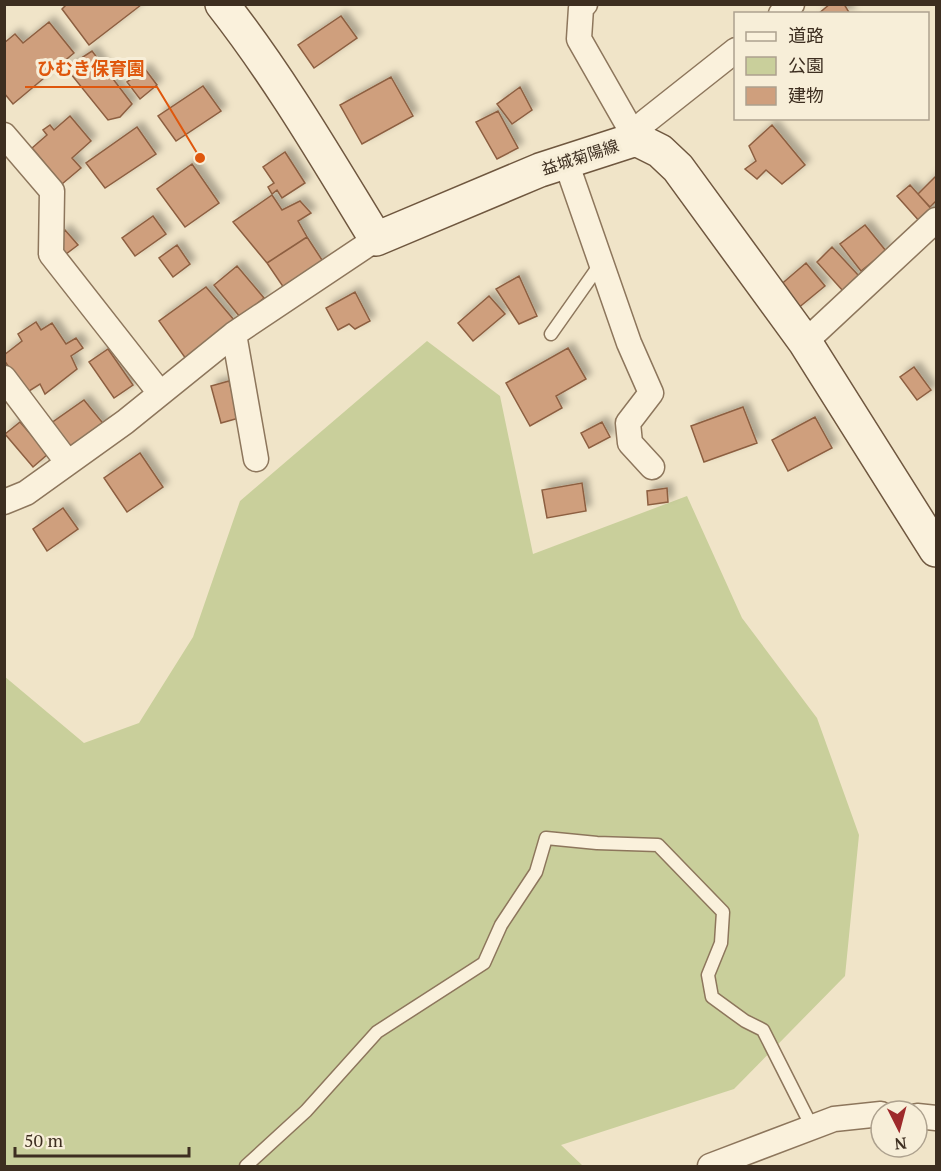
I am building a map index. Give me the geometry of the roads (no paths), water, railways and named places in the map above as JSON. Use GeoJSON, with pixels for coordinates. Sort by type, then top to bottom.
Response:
{"type":"FeatureCollection","features":[{"type":"Feature","properties":{"kind":"main road"},"geometry":{"type":"LineString","coordinates":[[222,4],[251,41],[315,138],[375,239]]}},
{"type":"Feature","properties":{"kind":"main road","name":"益城菊陽線"},"geometry":{"type":"LineString","coordinates":[[375,239],[540,170],[636,139],[660,151],[678,168],[804,342],[936,550]]}},
{"type":"Feature","properties":{"kind":"street"},"geometry":{"type":"LineString","coordinates":[[585,4],[581,8],[579,39],[636,139]]}},
{"type":"Feature","properties":{"kind":"street"},"geometry":{"type":"LineString","coordinates":[[636,139],[645,122],[734,51]]}},
{"type":"Feature","properties":{"kind":"street"},"geometry":{"type":"LineString","coordinates":[[4,135],[52,191],[51,254],[160,393]]}},
{"type":"Feature","properties":{"kind":"street"},"geometry":{"type":"LineString","coordinates":[[566,162],[630,343],[651,393],[628,423],[630,443],[652,466]]}},
{"type":"Feature","properties":{"kind":"street"},"geometry":{"type":"LineString","coordinates":[[804,342],[933,231]]}},
{"type":"Feature","properties":{"kind":"street"},"geometry":{"type":"LineString","coordinates":[[4,502],[26,493],[125,422],[234,334],[375,239]]}},
{"type":"Feature","properties":{"kind":"street"},"geometry":{"type":"LineString","coordinates":[[234,334],[256,459]]}},
{"type":"Feature","properties":{"kind":"street"},"geometry":{"type":"LineString","coordinates":[[4,378],[68,463]]}},
{"type":"Feature","properties":{"kind":"street"},"geometry":{"type":"LineString","coordinates":[[710,1167],[834,1119],[869,1115]]}},
{"type":"Feature","properties":{"kind":"lane"},"geometry":{"type":"LineString","coordinates":[[551,334],[601,263]]}},
{"type":"Feature","properties":{"kind":"lane"},"geometry":{"type":"LineString","coordinates":[[246,1167],[306,1111],[377,1032],[484,963],[501,925],[536,872],[546,838],[597,843],[658,845],[723,912],[721,943],[708,975],[712,997],[745,1021],[763,1030],[812,1127]]}},
{"type":"Feature","properties":{"kind":"place","name":"ひむき保育園"},"geometry":{"type":"Point","coordinates":[200,158]}}]}
